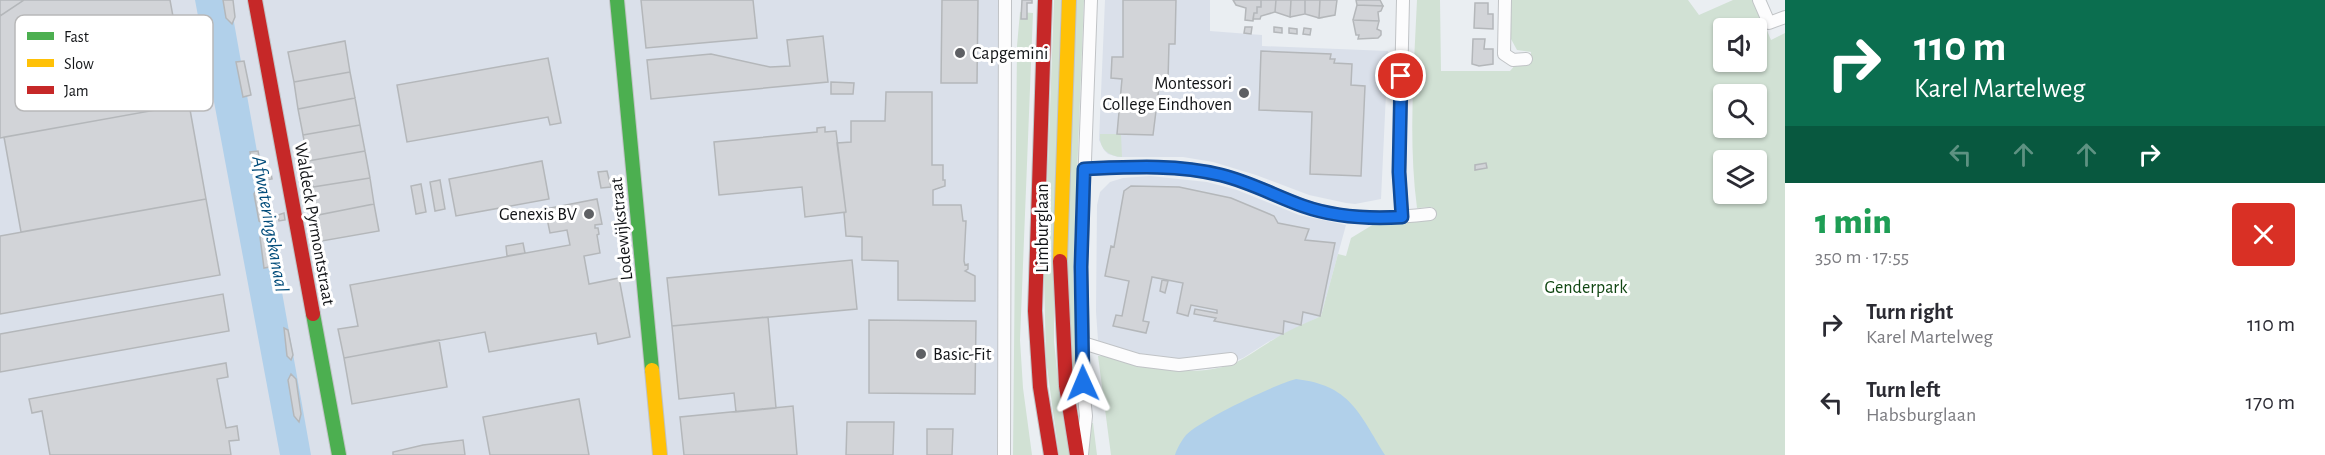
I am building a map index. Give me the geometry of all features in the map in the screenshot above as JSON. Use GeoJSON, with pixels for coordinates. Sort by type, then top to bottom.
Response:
{"type":"FeatureCollection","features":[{"type":"Feature","properties":{"kind":"street","name":"Waldeck Pyrmontstraat"},"geometry":{"type":"LineString","coordinates":[[255,0],[339,455]]}},
{"type":"Feature","properties":{"kind":"street","name":"Lodewijkstraat"},"geometry":{"type":"LineString","coordinates":[[617,0],[660,455]]}},
{"type":"Feature","properties":{"kind":"street","name":"Limburglaan"},"geometry":{"type":"LineString","coordinates":[[1004,455],[1005,0]]}},
{"type":"Feature","properties":{"kind":"street","name":"Limburglaan"},"geometry":{"type":"LineString","coordinates":[[1045,0],[1035,311],[1040,387],[1051,455]]}},
{"type":"Feature","properties":{"kind":"street","name":"Limburglaan"},"geometry":{"type":"LineString","coordinates":[[1069,0],[1059,242],[1066,386],[1080,455]]}},
{"type":"Feature","properties":{"kind":"street","name":"Limburglaan"},"geometry":{"type":"LineString","coordinates":[[1080,455],[1086,416],[1081,367],[1083,343],[1081,267],[1091,0]]}},
{"type":"Feature","properties":{"kind":"street"},"geometry":{"type":"LineString","coordinates":[[1402,217],[1399,172],[1403,0]]}},
{"type":"Feature","properties":{"kind":"street"},"geometry":{"type":"LineString","coordinates":[[1505,0],[1504,54],[1513,60],[1526,59]]}},
{"type":"Feature","properties":{"kind":"street"},"geometry":{"type":"LineString","coordinates":[[1759,0],[1769,23],[1785,17]]}},
{"type":"Feature","properties":{"kind":"street"},"geometry":{"type":"LineString","coordinates":[[1084,169],[1155,167],[1198,171],[1243,181],[1304,206],[1327,212],[1379,218],[1430,214]]}},
{"type":"Feature","properties":{"kind":"street"},"geometry":{"type":"LineString","coordinates":[[1083,343],[1138,360],[1179,365],[1232,359]]}},
{"type":"Feature","properties":{"kind":"shaded area"},"geometry":{"type":"Polygon","coordinates":[[[0,0],[999,0],[1009,455],[0,455],[0,0]]]}},
{"type":"Feature","properties":{"kind":"shaded area","name":"Montessori College Eindhoven"},"geometry":{"type":"Polygon","coordinates":[[[1105,0],[1210,0],[1210,31],[1262,35],[1262,46],[1388,51],[1381,199],[1355,204],[1346,203],[1309,195],[1213,162],[1183,157],[1118,157],[1108,154],[1099,140],[1105,0]]]}},
{"type":"Feature","properties":{"kind":"shaded area"},"geometry":{"type":"Polygon","coordinates":[[[1150,176],[1207,182],[1237,190],[1299,215],[1346,225],[1321,316],[1268,342],[1243,358],[1216,368],[1185,371],[1148,366],[1099,354],[1096,312],[1097,205],[1100,192],[1110,182],[1123,178],[1150,176]]]}},
{"type":"Feature","properties":{"kind":"green space"},"geometry":{"type":"Polygon","coordinates":[[[1054,0],[1061,0],[1054,342],[1061,407],[1070,455],[1059,455],[1046,360],[1044,274],[1054,0]]]}},
{"type":"Feature","properties":{"kind":"green space"},"geometry":{"type":"Polygon","coordinates":[[[1076,0],[1084,0],[1073,275],[1081,423],[1075,391],[1066,276],[1076,0]]]}},
{"type":"Feature","properties":{"kind":"green space","name":"Genderpark"},"geometry":{"type":"Polygon","coordinates":[[[1417,0],[1440,0],[1441,71],[1510,71],[1517,63],[1531,63],[1531,52],[1517,50],[1511,39],[1511,0],[1688,0],[1699,15],[1733,0],[1754,0],[1762,18],[1713,18],[1713,72],[1767,72],[1767,31],[1771,40],[1785,33],[1785,455],[1111,455],[1098,356],[1184,371],[1232,364],[1281,335],[1321,316],[1338,254],[1346,256],[1351,238],[1374,224],[1398,224],[1434,219],[1432,207],[1417,208],[1412,104],[1417,0]]]}},
{"type":"Feature","properties":{"kind":"green space"},"geometry":{"type":"Polygon","coordinates":[[[1020,12],[1033,13],[1020,340],[1023,388],[1032,455],[1013,455],[1017,46],[1020,12]]]}},
{"type":"Feature","properties":{"kind":"green space"},"geometry":{"type":"Polygon","coordinates":[[[1100,134],[1121,134],[1122,157],[1105,151],[1101,144],[1100,134]]]}},
{"type":"Feature","properties":{"kind":"green space"},"geometry":{"type":"Polygon","coordinates":[[[1091,423],[1093,423],[1097,455],[1088,455],[1091,423]]]}},
{"type":"Feature","properties":{"kind":"water"},"geometry":{"type":"Polygon","coordinates":[[[195,0],[230,0],[311,455],[280,455],[213,96],[213,15],[198,15],[195,0]]]}},
{"type":"Feature","properties":{"kind":"water"},"geometry":{"type":"Polygon","coordinates":[[[1296,379],[1314,382],[1341,395],[1360,414],[1385,455],[1175,455],[1186,435],[1194,428],[1256,395],[1296,379]]]}},
{"type":"Feature","properties":{"kind":"building"},"geometry":{"type":"Polygon","coordinates":[[[0,0],[24,0],[0,16],[0,0]]]}},
{"type":"Feature","properties":{"kind":"building"},"geometry":{"type":"Polygon","coordinates":[[[24,0],[170,0],[173,15],[15,15],[15,111],[150,111],[0,138],[0,16],[24,0]]]}},
{"type":"Feature","properties":{"kind":"building"},"geometry":{"type":"Polygon","coordinates":[[[223,0],[233,0],[235,17],[232,24],[226,18],[223,0]]]}},
{"type":"Feature","properties":{"kind":"building"},"geometry":{"type":"Polygon","coordinates":[[[641,0],[753,0],[757,38],[646,48],[641,0]]]}},
{"type":"Feature","properties":{"kind":"building"},"geometry":{"type":"Polygon","coordinates":[[[942,0],[978,0],[977,83],[941,83],[942,0]]]}},
{"type":"Feature","properties":{"kind":"building"},"geometry":{"type":"Polygon","coordinates":[[[1022,0],[1032,0],[1032,3],[1027,3],[1027,19],[1021,19],[1022,0]]]}},
{"type":"Feature","properties":{"kind":"building"},"geometry":{"type":"Polygon","coordinates":[[[1123,0],[1176,0],[1175,44],[1169,44],[1168,80],[1160,79],[1153,135],[1117,134],[1122,79],[1111,78],[1112,57],[1123,57],[1123,0]]]}},
{"type":"Feature","properties":{"kind":"building"},"geometry":{"type":"Polygon","coordinates":[[[1233,0],[1261,0],[1261,7],[1257,7],[1253,21],[1245,20],[1246,8],[1236,5],[1233,0]]]}},
{"type":"Feature","properties":{"kind":"building"},"geometry":{"type":"Polygon","coordinates":[[[1261,0],[1276,0],[1275,12],[1261,16],[1260,19],[1253,19],[1254,13],[1257,13],[1257,7],[1261,7],[1261,0]]]}},
{"type":"Feature","properties":{"kind":"building"},"geometry":{"type":"Polygon","coordinates":[[[1276,0],[1291,0],[1290,17],[1275,12],[1276,0]]]}},
{"type":"Feature","properties":{"kind":"building"},"geometry":{"type":"Polygon","coordinates":[[[1291,0],[1305,0],[1305,14],[1290,17],[1291,0]]]}},
{"type":"Feature","properties":{"kind":"building"},"geometry":{"type":"Polygon","coordinates":[[[1305,0],[1320,0],[1319,18],[1305,14],[1305,0]]]}},
{"type":"Feature","properties":{"kind":"building"},"geometry":{"type":"Polygon","coordinates":[[[1320,0],[1337,0],[1335,15],[1319,18],[1320,0]]]}},
{"type":"Feature","properties":{"kind":"building"},"geometry":{"type":"Polygon","coordinates":[[[1356,0],[1380,0],[1383,6],[1357,5],[1356,0]]]}},
{"type":"Feature","properties":{"kind":"building"},"geometry":{"type":"Polygon","coordinates":[[[1475,3],[1488,3],[1488,14],[1493,14],[1493,29],[1474,28],[1475,3]]]}},
{"type":"Feature","properties":{"kind":"building"},"geometry":{"type":"Polygon","coordinates":[[[1357,5],[1383,6],[1378,12],[1379,21],[1353,20],[1357,5]]]}},
{"type":"Feature","properties":{"kind":"building"},"geometry":{"type":"Polygon","coordinates":[[[1353,20],[1379,21],[1377,29],[1381,31],[1381,35],[1378,38],[1358,39],[1359,35],[1356,35],[1353,20]]]}},
{"type":"Feature","properties":{"kind":"building"},"geometry":{"type":"Polygon","coordinates":[[[1245,27],[1252,27],[1251,34],[1244,33],[1245,27]]]}},
{"type":"Feature","properties":{"kind":"building"},"geometry":{"type":"Polygon","coordinates":[[[1274,27],[1282,28],[1282,33],[1274,32],[1274,27]]]}},
{"type":"Feature","properties":{"kind":"building"},"geometry":{"type":"Polygon","coordinates":[[[1289,28],[1297,29],[1297,34],[1289,33],[1289,28]]]}},
{"type":"Feature","properties":{"kind":"building"},"geometry":{"type":"Polygon","coordinates":[[[1304,28],[1311,29],[1310,35],[1303,34],[1304,28]]]}},
{"type":"Feature","properties":{"kind":"building"},"geometry":{"type":"Polygon","coordinates":[[[823,36],[828,82],[651,99],[647,60],[711,54],[770,67],[790,66],[787,40],[823,36]]]}},
{"type":"Feature","properties":{"kind":"building"},"geometry":{"type":"Polygon","coordinates":[[[1473,39],[1485,39],[1484,49],[1493,49],[1493,64],[1479,66],[1472,64],[1473,39]]]}},
{"type":"Feature","properties":{"kind":"building"},"geometry":{"type":"Polygon","coordinates":[[[345,41],[350,72],[294,82],[288,52],[345,41]]]}},
{"type":"Feature","properties":{"kind":"building"},"geometry":{"type":"Polygon","coordinates":[[[1261,51],[1331,54],[1330,59],[1335,59],[1334,63],[1352,64],[1351,85],[1365,86],[1361,176],[1310,174],[1312,112],[1259,110],[1261,51]]]}},
{"type":"Feature","properties":{"kind":"building"},"geometry":{"type":"Polygon","coordinates":[[[548,58],[561,123],[550,125],[548,117],[407,142],[397,85],[548,58]]]}},
{"type":"Feature","properties":{"kind":"building"},"geometry":{"type":"Polygon","coordinates":[[[244,61],[251,95],[243,97],[236,62],[244,61]]]}},
{"type":"Feature","properties":{"kind":"building"},"geometry":{"type":"Polygon","coordinates":[[[350,72],[355,98],[298,109],[294,82],[350,72]]]}},
{"type":"Feature","properties":{"kind":"building"},"geometry":{"type":"Polygon","coordinates":[[[831,82],[854,83],[853,94],[831,94],[831,82]]]}},
{"type":"Feature","properties":{"kind":"building"},"geometry":{"type":"Polygon","coordinates":[[[886,92],[932,92],[932,165],[943,165],[943,180],[945,180],[945,186],[933,190],[933,205],[961,205],[963,221],[966,221],[964,261],[965,265],[968,264],[968,269],[965,271],[975,276],[975,301],[898,300],[898,261],[862,260],[862,237],[846,236],[844,213],[846,212],[837,143],[851,142],[851,121],[885,121],[886,92]]]}},
{"type":"Feature","properties":{"kind":"building"},"geometry":{"type":"Polygon","coordinates":[[[355,98],[360,125],[303,135],[298,109],[355,98]]]}},
{"type":"Feature","properties":{"kind":"building"},"geometry":{"type":"Polygon","coordinates":[[[150,111],[190,111],[206,199],[21,232],[4,137],[150,111]]]}},
{"type":"Feature","properties":{"kind":"building"},"geometry":{"type":"Polygon","coordinates":[[[360,125],[365,151],[308,161],[303,135],[360,125]]]}},
{"type":"Feature","properties":{"kind":"building"},"geometry":{"type":"Polygon","coordinates":[[[825,127],[825,132],[836,131],[846,212],[805,217],[802,187],[719,195],[714,142],[817,132],[817,128],[825,127]]]}},
{"type":"Feature","properties":{"kind":"building"},"geometry":{"type":"Polygon","coordinates":[[[258,151],[263,178],[255,179],[250,152],[258,151]]]}},
{"type":"Feature","properties":{"kind":"building"},"geometry":{"type":"Polygon","coordinates":[[[365,151],[370,178],[313,187],[308,161],[365,151]]]}},
{"type":"Feature","properties":{"kind":"building"},"geometry":{"type":"Polygon","coordinates":[[[542,161],[549,199],[456,216],[449,179],[542,161]]]}},
{"type":"Feature","properties":{"kind":"building"},"geometry":{"type":"Polygon","coordinates":[[[1486,163],[1487,168],[1475,170],[1475,165],[1486,163]]]}},
{"type":"Feature","properties":{"kind":"building"},"geometry":{"type":"Polygon","coordinates":[[[607,171],[611,187],[601,188],[598,172],[607,171]]]}},
{"type":"Feature","properties":{"kind":"building"},"geometry":{"type":"Polygon","coordinates":[[[271,173],[272,179],[266,180],[265,174],[271,173]]]}},
{"type":"Feature","properties":{"kind":"building"},"geometry":{"type":"Polygon","coordinates":[[[370,178],[374,204],[318,215],[313,187],[370,178]]]}},
{"type":"Feature","properties":{"kind":"building"},"geometry":{"type":"Polygon","coordinates":[[[440,180],[445,209],[435,211],[430,182],[440,180]]]}},
{"type":"Feature","properties":{"kind":"building"},"geometry":{"type":"Polygon","coordinates":[[[421,184],[426,212],[416,214],[411,186],[421,184]]]}},
{"type":"Feature","properties":{"kind":"building"},"geometry":{"type":"Polygon","coordinates":[[[1131,186],[1179,187],[1231,198],[1274,216],[1278,223],[1309,229],[1305,240],[1335,243],[1320,316],[1303,312],[1301,325],[1284,321],[1283,334],[1214,321],[1216,318],[1194,314],[1195,309],[1217,313],[1217,310],[1191,305],[1188,316],[1177,313],[1183,283],[1152,277],[1143,321],[1149,322],[1146,333],[1113,326],[1116,315],[1122,316],[1129,281],[1105,276],[1111,246],[1114,247],[1124,191],[1131,186]]]}},
{"type":"Feature","properties":{"kind":"building"},"geometry":{"type":"Polygon","coordinates":[[[256,191],[261,193],[265,220],[262,223],[259,221],[254,194],[256,191]]]}},
{"type":"Feature","properties":{"kind":"building"},"geometry":{"type":"Polygon","coordinates":[[[206,199],[220,275],[0,314],[0,236],[206,199]]]}},
{"type":"Feature","properties":{"kind":"building"},"geometry":{"type":"Polygon","coordinates":[[[597,199],[602,224],[595,225],[595,228],[598,228],[600,253],[584,256],[589,284],[619,278],[630,337],[598,344],[596,333],[489,352],[485,332],[344,358],[338,329],[358,326],[350,285],[570,245],[567,230],[550,233],[545,209],[597,199]]]}},
{"type":"Feature","properties":{"kind":"building"},"geometry":{"type":"Polygon","coordinates":[[[374,204],[379,231],[322,241],[318,215],[374,204]]]}},
{"type":"Feature","properties":{"kind":"building"},"geometry":{"type":"Polygon","coordinates":[[[284,213],[285,220],[279,221],[278,215],[284,213]]]}},
{"type":"Feature","properties":{"kind":"building"},"geometry":{"type":"Polygon","coordinates":[[[270,235],[275,266],[264,268],[260,237],[270,235]]]}},
{"type":"Feature","properties":{"kind":"building"},"geometry":{"type":"Polygon","coordinates":[[[523,243],[525,253],[507,256],[506,246],[523,243]]]}},
{"type":"Feature","properties":{"kind":"building"},"geometry":{"type":"Polygon","coordinates":[[[852,260],[857,309],[672,326],[667,278],[852,260]]]}},
{"type":"Feature","properties":{"kind":"building"},"geometry":{"type":"Polygon","coordinates":[[[1162,280],[1168,281],[1165,293],[1160,291],[1162,280]]]}},
{"type":"Feature","properties":{"kind":"building"},"geometry":{"type":"Polygon","coordinates":[[[223,294],[229,331],[0,372],[0,334],[223,294]]]}},
{"type":"Feature","properties":{"kind":"building"},"geometry":{"type":"Polygon","coordinates":[[[768,317],[776,408],[736,412],[734,393],[679,399],[672,326],[768,317]]]}},
{"type":"Feature","properties":{"kind":"building"},"geometry":{"type":"Polygon","coordinates":[[[869,320],[976,321],[975,394],[869,393],[869,320]]]}},
{"type":"Feature","properties":{"kind":"building"},"geometry":{"type":"Polygon","coordinates":[[[284,328],[288,330],[293,355],[291,360],[287,356],[284,328]]]}},
{"type":"Feature","properties":{"kind":"building"},"geometry":{"type":"Polygon","coordinates":[[[439,340],[447,387],[352,404],[344,358],[439,340]]]}},
{"type":"Feature","properties":{"kind":"building"},"geometry":{"type":"Polygon","coordinates":[[[226,363],[228,377],[217,379],[226,428],[237,426],[239,440],[229,441],[231,455],[50,455],[42,411],[32,413],[29,399],[226,363]]]}},
{"type":"Feature","properties":{"kind":"building"},"geometry":{"type":"Polygon","coordinates":[[[291,374],[296,379],[301,414],[299,422],[294,416],[288,380],[291,374]]]}},
{"type":"Feature","properties":{"kind":"building"},"geometry":{"type":"Polygon","coordinates":[[[579,399],[589,455],[490,455],[483,417],[579,399]]]}},
{"type":"Feature","properties":{"kind":"building"},"geometry":{"type":"Polygon","coordinates":[[[793,406],[797,455],[684,455],[680,417],[793,406]]]}},
{"type":"Feature","properties":{"kind":"building"},"geometry":{"type":"Polygon","coordinates":[[[847,422],[894,422],[893,455],[846,455],[847,422]]]}},
{"type":"Feature","properties":{"kind":"building"},"geometry":{"type":"Polygon","coordinates":[[[927,429],[953,429],[952,455],[927,455],[927,429]]]}},
{"type":"Feature","properties":{"kind":"building"},"geometry":{"type":"Polygon","coordinates":[[[463,440],[465,455],[393,455],[393,452],[423,445],[463,440]]]}},
{"type":"Feature","properties":{"kind":"traffic: fast"},"geometry":{"type":"LineString","coordinates":[[617,0],[652,370]]}},
{"type":"Feature","properties":{"kind":"traffic: fast"},"geometry":{"type":"LineString","coordinates":[[313,314],[339,455]]}},
{"type":"Feature","properties":{"kind":"traffic: slow"},"geometry":{"type":"LineString","coordinates":[[1060,261],[1069,0]]}},
{"type":"Feature","properties":{"kind":"traffic: slow"},"geometry":{"type":"LineString","coordinates":[[652,370],[660,455]]}},
{"type":"Feature","properties":{"kind":"traffic: jam"},"geometry":{"type":"LineString","coordinates":[[255,0],[313,314]]}},
{"type":"Feature","properties":{"kind":"traffic: jam"},"geometry":{"type":"LineString","coordinates":[[1045,0],[1035,311],[1040,387],[1051,455]]}},
{"type":"Feature","properties":{"kind":"traffic: jam"},"geometry":{"type":"LineString","coordinates":[[1060,261],[1066,386],[1077,455]]}},
{"type":"Feature","properties":{"kind":"place","name":"Capgemini"},"geometry":{"type":"Point","coordinates":[960,53]}},
{"type":"Feature","properties":{"kind":"place","name":"Montessori College Eindhoven"},"geometry":{"type":"Point","coordinates":[1244,93]}},
{"type":"Feature","properties":{"kind":"place","name":"Genexis BV"},"geometry":{"type":"Point","coordinates":[589,214]}},
{"type":"Feature","properties":{"kind":"place","name":"Basic-Fit"},"geometry":{"type":"Point","coordinates":[921,354]}},
{"type":"Feature","properties":{"kind":"route"},"geometry":{"type":"LineString","coordinates":[[1083,383],[1081,267],[1084,169],[1155,167],[1198,171],[1243,181],[1304,206],[1327,212],[1379,218],[1402,217],[1399,172],[1401,76]]}},
{"type":"Feature","properties":{"kind":"water label","name":"Afwateringskanaal"},"geometry":{"type":"Point","coordinates":[271,224]}}]}
